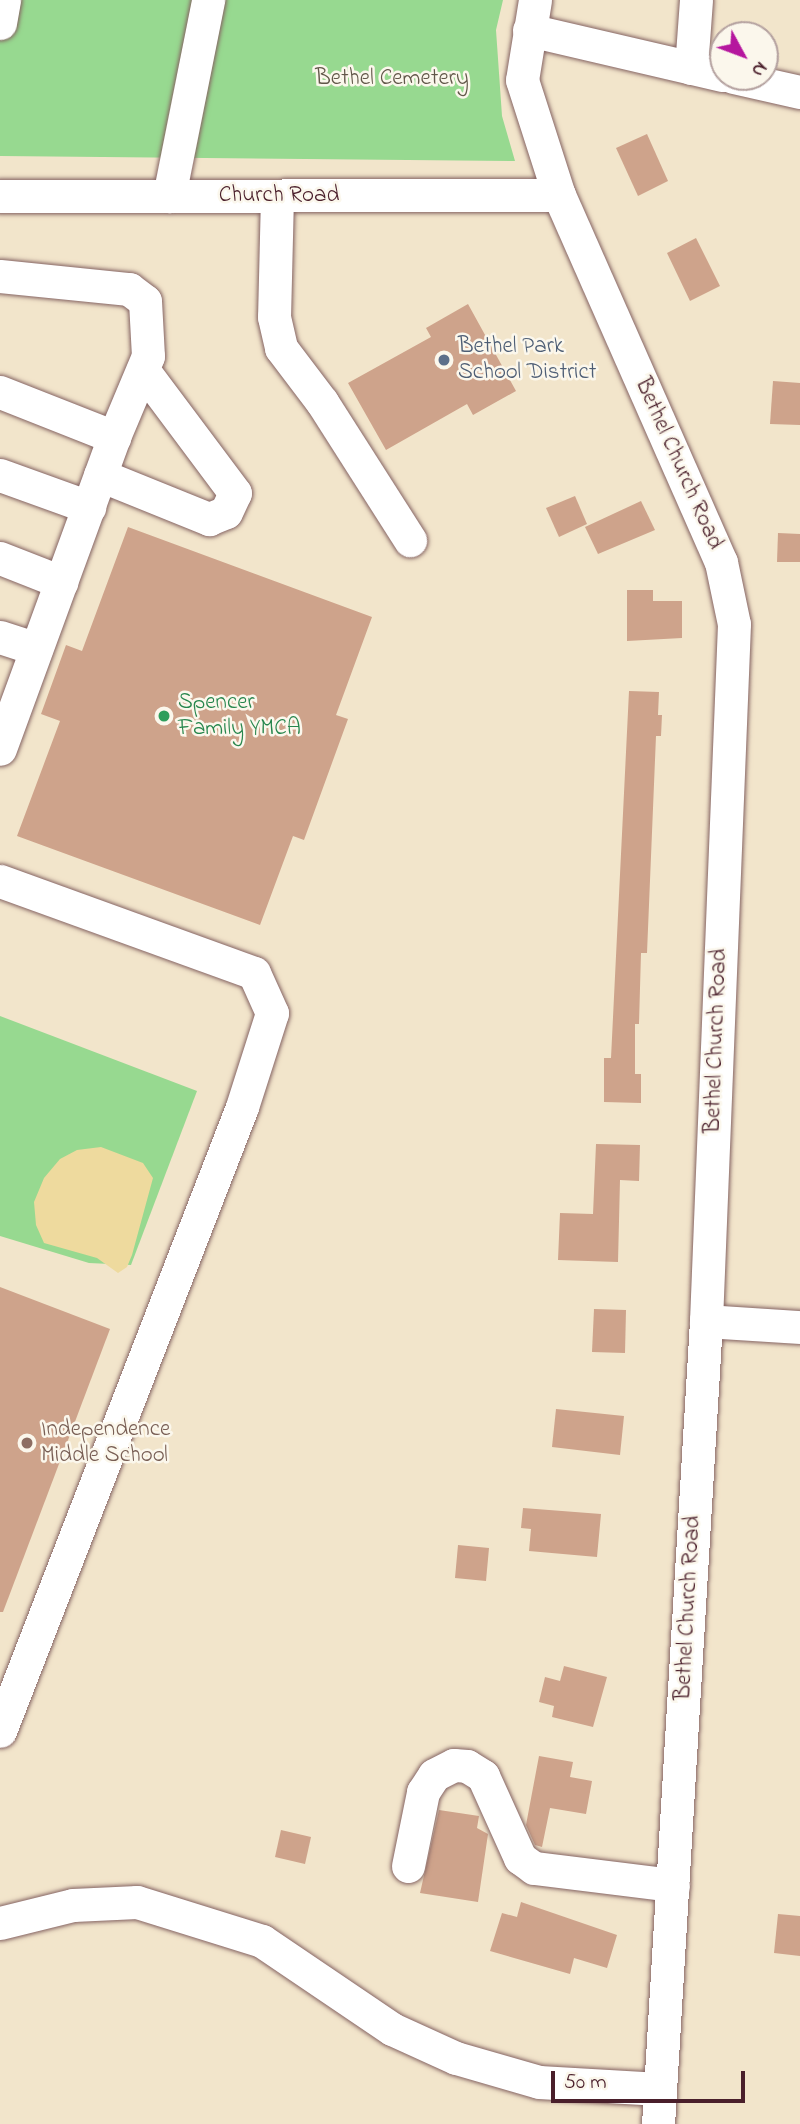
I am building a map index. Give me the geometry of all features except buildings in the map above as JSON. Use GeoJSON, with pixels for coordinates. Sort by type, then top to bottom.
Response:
{"type":"FeatureCollection","features":[{"type":"Feature","properties":{"kind":"street"},"geometry":{"type":"LineString","coordinates":[[0,23],[4,0]]}},
{"type":"Feature","properties":{"kind":"street"},"geometry":{"type":"LineString","coordinates":[[169,196],[208,0]]}},
{"type":"Feature","properties":{"kind":"street"},"geometry":{"type":"LineString","coordinates":[[691,68],[696,0]]}},
{"type":"Feature","properties":{"kind":"street"},"geometry":{"type":"LineString","coordinates":[[532,15],[709,72]]}},
{"type":"Feature","properties":{"kind":"street","name":"Bethel Church Road"},"geometry":{"type":"LineString","coordinates":[[532,15],[522,80],[559,195],[722,562],[734,624],[706,1321],[658,2124]]}},
{"type":"Feature","properties":{"kind":"street"},"geometry":{"type":"LineString","coordinates":[[779,87],[800,92]]}},
{"type":"Feature","properties":{"kind":"street","name":"Church Road"},"geometry":{"type":"LineString","coordinates":[[0,196],[559,195]]}},
{"type":"Feature","properties":{"kind":"street"},"geometry":{"type":"LineString","coordinates":[[277,196],[274,317],[281,348],[322,402],[410,540]]}},
{"type":"Feature","properties":{"kind":"street"},"geometry":{"type":"LineString","coordinates":[[0,276],[129,289],[145,301],[148,356],[114,437],[36,649],[6,715],[0,749]]}},
{"type":"Feature","properties":{"kind":"street"},"geometry":{"type":"LineString","coordinates":[[100,475],[209,519],[226,512],[235,493],[143,370]]}},
{"type":"Feature","properties":{"kind":"street"},"geometry":{"type":"LineString","coordinates":[[0,392],[114,437]]}},
{"type":"Feature","properties":{"kind":"street"},"geometry":{"type":"LineString","coordinates":[[0,475],[89,507]]}},
{"type":"Feature","properties":{"kind":"street"},"geometry":{"type":"LineString","coordinates":[[0,558],[61,582]]}},
{"type":"Feature","properties":{"kind":"street"},"geometry":{"type":"LineString","coordinates":[[0,637],[36,649]]}},
{"type":"Feature","properties":{"kind":"street"},"geometry":{"type":"LineString","coordinates":[[0,881],[254,973],[272,1013],[242,1107],[0,1731]]}},
{"type":"Feature","properties":{"kind":"street"},"geometry":{"type":"LineString","coordinates":[[706,1321],[800,1327]]}},
{"type":"Feature","properties":{"kind":"street"},"geometry":{"type":"LineString","coordinates":[[408,1866],[423,1792],[434,1775],[454,1765],[467,1766],[483,1776],[520,1858],[534,1868],[673,1885]]}},
{"type":"Feature","properties":{"kind":"street"},"geometry":{"type":"LineString","coordinates":[[0,1923],[73,1905],[137,1902],[262,1941],[392,2029],[456,2057],[538,2082],[660,2089]]}},
{"type":"Feature","properties":{"kind":"green space","name":"Bethel Cemetery"},"geometry":{"type":"Polygon","coordinates":[[[0,0],[503,0],[496,30],[502,116],[515,161],[0,156],[0,0]]]}},
{"type":"Feature","properties":{"kind":"green space"},"geometry":{"type":"Polygon","coordinates":[[[0,1016],[197,1091],[131,1265],[89,1263],[0,1236],[0,1016]]]}},
{"type":"Feature","properties":{"kind":"sand"},"geometry":{"type":"Polygon","coordinates":[[[101,1147],[143,1163],[153,1178],[132,1255],[127,1267],[118,1273],[97,1258],[44,1243],[36,1225],[34,1202],[44,1178],[60,1159],[77,1150],[101,1147]]]}},
{"type":"Feature","properties":{"kind":"place","name":"Bethel Park School District"},"geometry":{"type":"Point","coordinates":[444,360]}},
{"type":"Feature","properties":{"kind":"place","name":"Spencer Family YMCA"},"geometry":{"type":"Point","coordinates":[164,716]}},
{"type":"Feature","properties":{"kind":"place","name":"Independence Middle School"},"geometry":{"type":"Point","coordinates":[27,1443]}}]}
